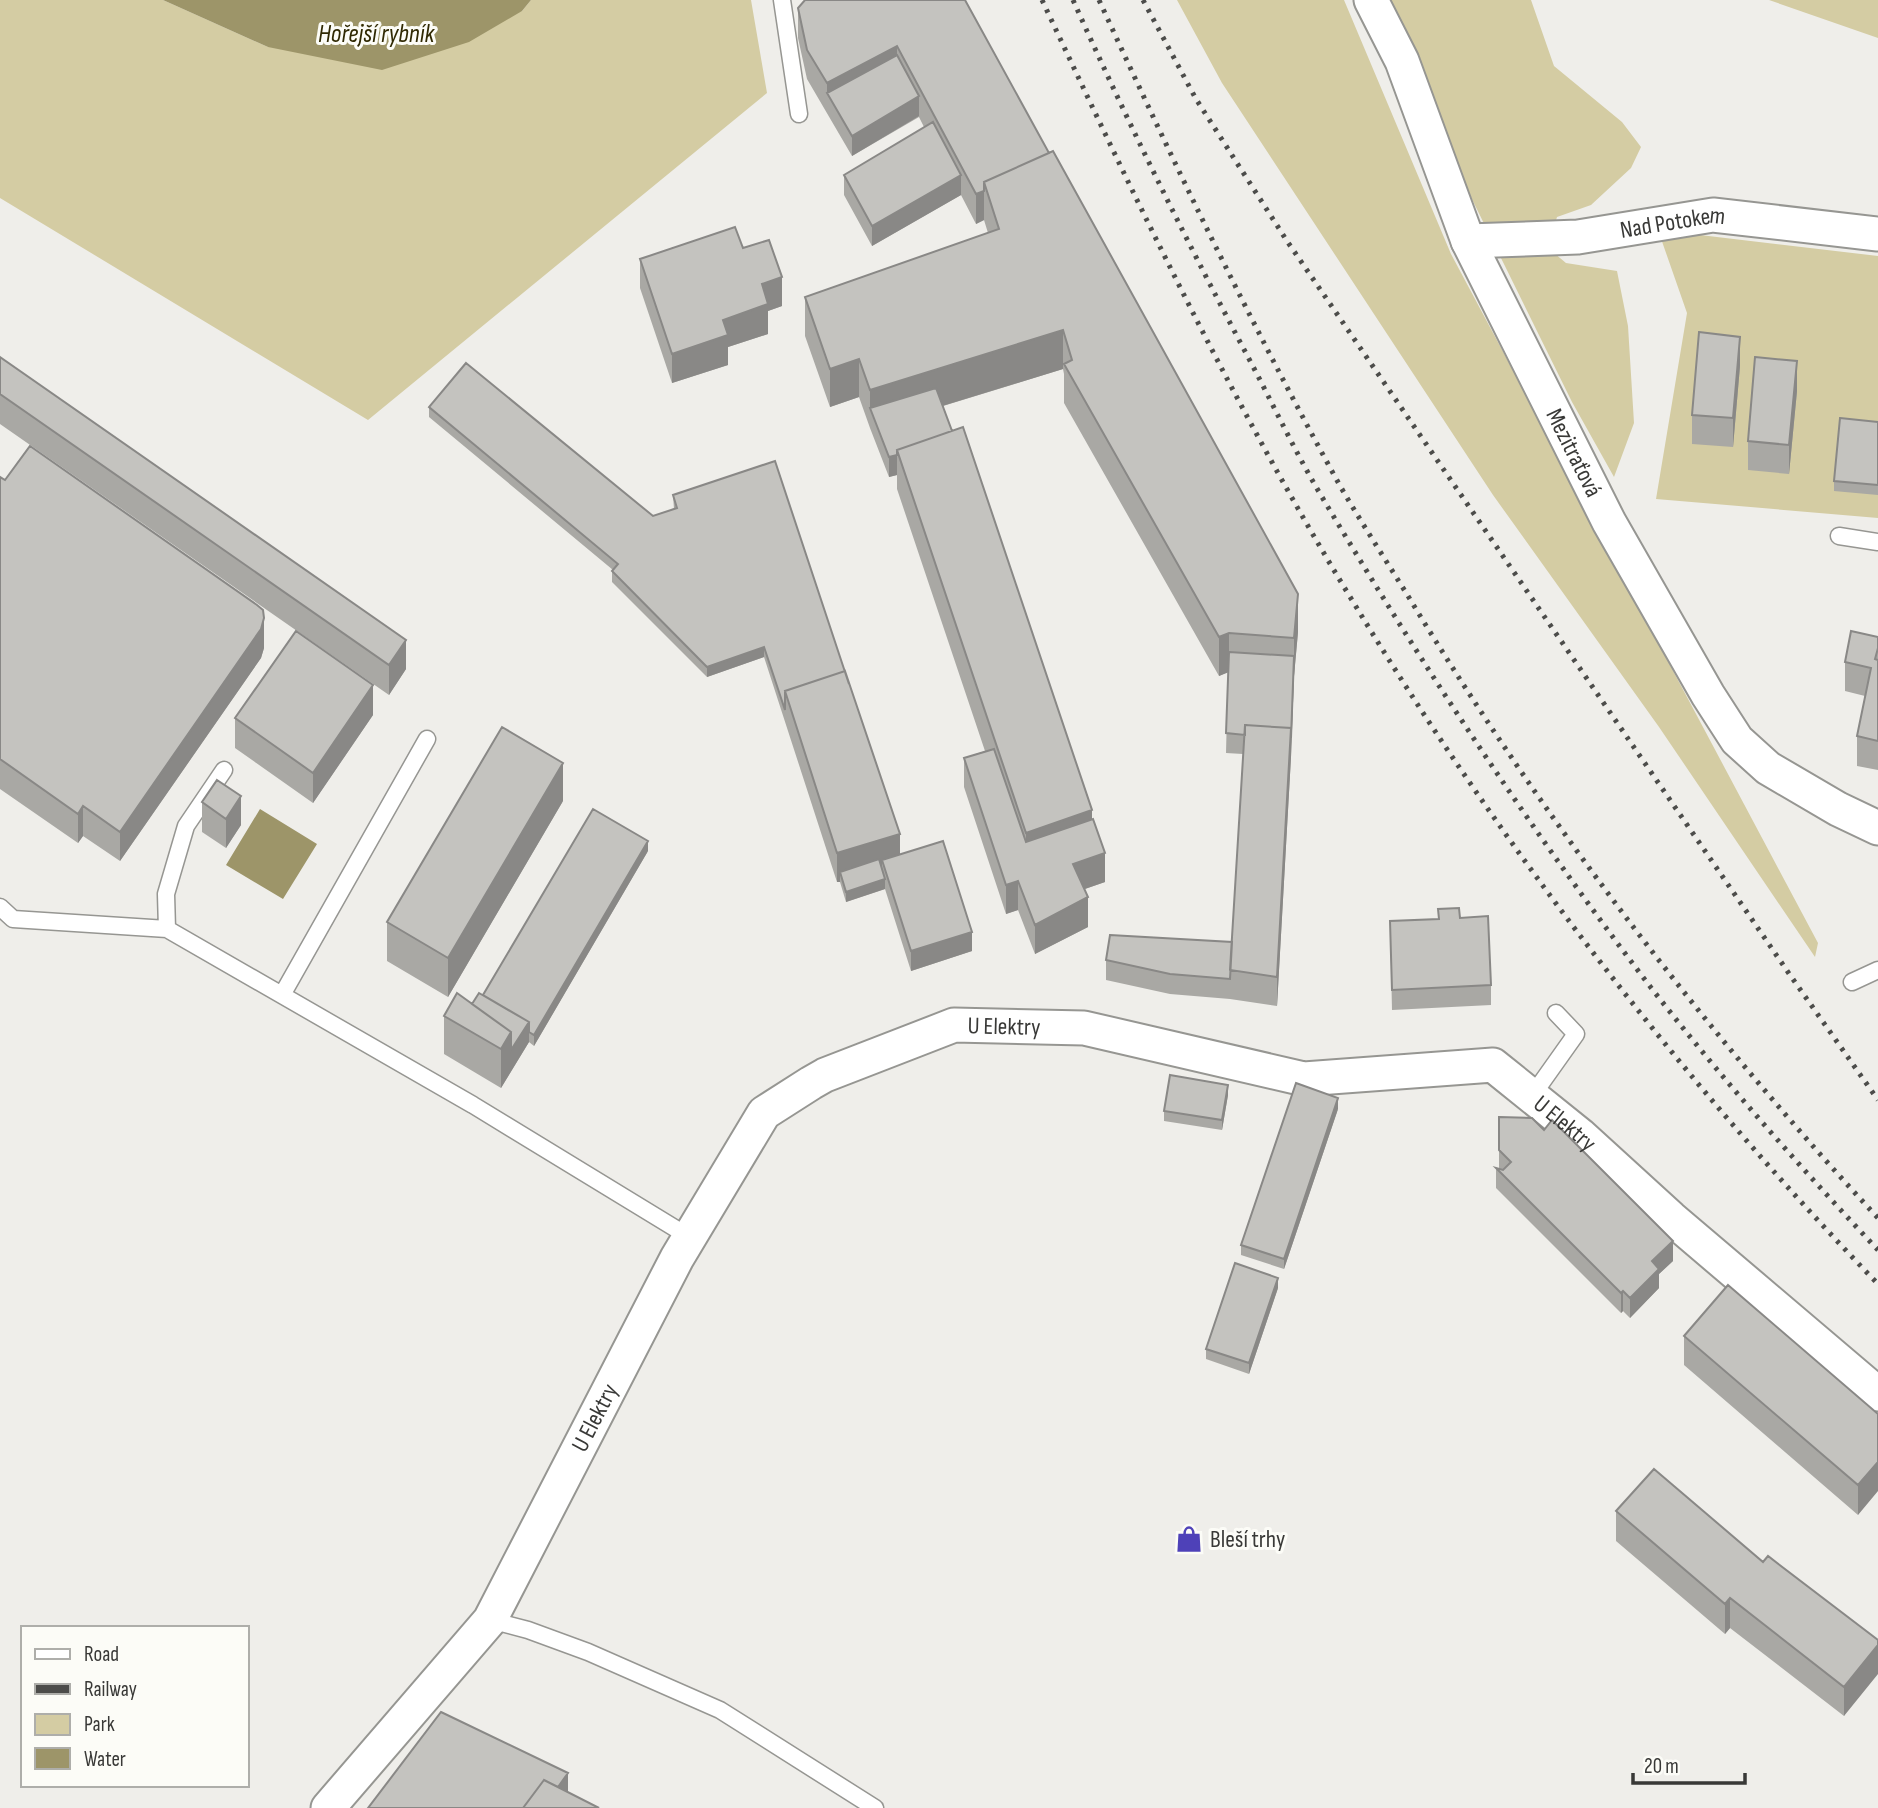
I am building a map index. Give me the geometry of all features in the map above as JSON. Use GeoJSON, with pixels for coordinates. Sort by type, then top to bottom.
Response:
{"type":"FeatureCollection","features":[{"type":"Feature","properties":{"kind":"street","name":"Mezitraťová"},"geometry":{"type":"LineString","coordinates":[[1371,0],[1402,61],[1468,241],[1609,522],[1708,695],[1737,740],[1768,768],[1838,809],[1878,828]]}},
{"type":"Feature","properties":{"kind":"street","name":"Nad Potokem"},"geometry":{"type":"LineString","coordinates":[[1468,241],[1578,237],[1713,215],[1878,234]]}},
{"type":"Feature","properties":{"kind":"street","name":"U Elektry"},"geometry":{"type":"LineString","coordinates":[[328,1808],[490,1620],[671,1270],[764,1113],[825,1075],[954,1025],[1084,1028],[1304,1079],[1493,1065],[1580,1135],[1671,1218],[1878,1394]]}},
{"type":"Feature","properties":{"kind":"lane"},"geometry":{"type":"LineString","coordinates":[[782,0],[799,114]]}},
{"type":"Feature","properties":{"kind":"lane"},"geometry":{"type":"LineString","coordinates":[[1839,536],[1878,542]]}},
{"type":"Feature","properties":{"kind":"lane"},"geometry":{"type":"LineString","coordinates":[[282,995],[427,739]]}},
{"type":"Feature","properties":{"kind":"lane"},"geometry":{"type":"LineString","coordinates":[[167,929],[166,894],[186,827],[224,770]]}},
{"type":"Feature","properties":{"kind":"lane"},"geometry":{"type":"LineString","coordinates":[[0,907],[13,919],[167,929],[473,1105],[691,1238]]}},
{"type":"Feature","properties":{"kind":"lane"},"geometry":{"type":"LineString","coordinates":[[1852,982],[1878,970]]}},
{"type":"Feature","properties":{"kind":"lane"},"geometry":{"type":"LineString","coordinates":[[1532,1096],[1576,1034],[1556,1013]]}},
{"type":"Feature","properties":{"kind":"lane"},"geometry":{"type":"LineString","coordinates":[[490,1620],[528,1630],[588,1652],[720,1710],[875,1808]]}},
{"type":"Feature","properties":{"kind":"green space"},"geometry":{"type":"Polygon","coordinates":[[[0,0],[163,0],[268,47],[522,11],[531,0],[751,0],[767,93],[368,420],[0,198],[0,0]]]}},
{"type":"Feature","properties":{"kind":"green space"},"geometry":{"type":"Polygon","coordinates":[[[1177,0],[1344,0],[1451,254],[1818,943],[1815,957],[1659,727],[1493,495],[1222,83],[1177,0]]]}},
{"type":"Feature","properties":{"kind":"green space"},"geometry":{"type":"Polygon","coordinates":[[[1390,0],[1531,0],[1554,66],[1622,122],[1641,147],[1631,168],[1591,205],[1557,217],[1548,248],[1566,263],[1617,271],[1628,326],[1634,423],[1614,477],[1572,402],[1464,183],[1390,0]]]}},
{"type":"Feature","properties":{"kind":"green space"},"geometry":{"type":"Polygon","coordinates":[[[1769,0],[1878,0],[1878,38],[1769,0]]]}},
{"type":"Feature","properties":{"kind":"green space"},"geometry":{"type":"Polygon","coordinates":[[[1658,230],[1878,256],[1878,518],[1656,499],[1687,313],[1658,230]]]}},
{"type":"Feature","properties":{"kind":"water","name":"Hořejší rybník"},"geometry":{"type":"Polygon","coordinates":[[[163,0],[531,0],[522,11],[469,42],[382,70],[268,47],[163,0]]]}},
{"type":"Feature","properties":{"kind":"water"},"geometry":{"type":"Polygon","coordinates":[[[260,809],[317,844],[283,899],[226,865],[260,809]]]}},
{"type":"Feature","properties":{"kind":"building"},"geometry":{"type":"Polygon","coordinates":[[[805,0],[965,0],[1049,153],[984,182],[984,191],[976,194],[897,46],[827,83],[807,50],[798,8],[805,0]]]}},
{"type":"Feature","properties":{"kind":"building"},"geometry":{"type":"Polygon","coordinates":[[[897,55],[919,96],[852,136],[827,93],[897,55]]]}},
{"type":"Feature","properties":{"kind":"building"},"geometry":{"type":"Polygon","coordinates":[[[933,122],[961,175],[872,226],[844,175],[933,122]]]}},
{"type":"Feature","properties":{"kind":"building"},"geometry":{"type":"Polygon","coordinates":[[[1053,151],[1298,594],[1294,638],[1229,633],[1219,637],[1064,364],[1072,360],[1063,330],[870,390],[859,359],[830,369],[805,297],[999,229],[984,182],[1053,151]]]}},
{"type":"Feature","properties":{"kind":"building"},"geometry":{"type":"Polygon","coordinates":[[[735,227],[743,248],[769,240],[782,277],[762,284],[768,304],[723,320],[728,335],[672,354],[640,259],[735,227]]]}},
{"type":"Feature","properties":{"kind":"building"},"geometry":{"type":"Polygon","coordinates":[[[1699,332],[1740,337],[1733,418],[1692,415],[1699,332]]]}},
{"type":"Feature","properties":{"kind":"building"},"geometry":{"type":"Polygon","coordinates":[[[0,357],[406,640],[389,665],[0,394],[0,357]]]}},
{"type":"Feature","properties":{"kind":"building"},"geometry":{"type":"Polygon","coordinates":[[[1755,357],[1797,361],[1789,445],[1748,441],[1755,357]]]}},
{"type":"Feature","properties":{"kind":"building"},"geometry":{"type":"Polygon","coordinates":[[[466,363],[653,516],[677,508],[673,495],[775,461],[845,671],[785,691],[785,710],[764,647],[707,667],[612,571],[618,564],[429,407],[466,363]]]}},
{"type":"Feature","properties":{"kind":"building"},"geometry":{"type":"Polygon","coordinates":[[[936,388],[952,431],[897,450],[897,455],[889,457],[870,408],[936,388]]]}},
{"type":"Feature","properties":{"kind":"building"},"geometry":{"type":"Polygon","coordinates":[[[1840,418],[1878,422],[1878,485],[1834,481],[1840,418]]]}},
{"type":"Feature","properties":{"kind":"building"},"geometry":{"type":"Polygon","coordinates":[[[963,427],[1092,810],[1026,833],[897,450],[963,427]]]}},
{"type":"Feature","properties":{"kind":"building"},"geometry":{"type":"Polygon","coordinates":[[[30,446],[263,610],[261,629],[120,832],[83,806],[78,814],[0,759],[0,477],[5,480],[30,446]]]}},
{"type":"Feature","properties":{"kind":"building"},"geometry":{"type":"Polygon","coordinates":[[[296,631],[373,685],[313,773],[235,718],[296,631]]]}},
{"type":"Feature","properties":{"kind":"building"},"geometry":{"type":"Polygon","coordinates":[[[1851,631],[1878,637],[1875,659],[1878,660],[1878,741],[1857,736],[1871,668],[1845,662],[1851,631]]]}},
{"type":"Feature","properties":{"kind":"building"},"geometry":{"type":"Polygon","coordinates":[[[1229,652],[1294,656],[1291,738],[1291,728],[1245,725],[1245,735],[1226,733],[1229,652]]]}},
{"type":"Feature","properties":{"kind":"building"},"geometry":{"type":"Polygon","coordinates":[[[845,671],[900,834],[837,853],[785,691],[845,671]]]}},
{"type":"Feature","properties":{"kind":"building"},"geometry":{"type":"Polygon","coordinates":[[[1245,725],[1291,728],[1277,977],[1230,970],[1245,725]]]}},
{"type":"Feature","properties":{"kind":"building"},"geometry":{"type":"Polygon","coordinates":[[[502,727],[563,763],[448,958],[387,922],[502,727]]]}},
{"type":"Feature","properties":{"kind":"building"},"geometry":{"type":"Polygon","coordinates":[[[994,749],[1026,842],[1093,819],[1105,853],[1073,864],[1088,897],[1035,925],[1018,881],[1006,885],[964,758],[994,749]]]}},
{"type":"Feature","properties":{"kind":"building"},"geometry":{"type":"Polygon","coordinates":[[[217,780],[241,796],[226,819],[202,802],[217,780]]]}},
{"type":"Feature","properties":{"kind":"building"},"geometry":{"type":"Polygon","coordinates":[[[593,809],[648,841],[534,1035],[529,1032],[529,1022],[483,995],[593,809]]]}},
{"type":"Feature","properties":{"kind":"building"},"geometry":{"type":"Polygon","coordinates":[[[943,841],[972,932],[911,951],[882,860],[943,841]]]}},
{"type":"Feature","properties":{"kind":"building"},"geometry":{"type":"Polygon","coordinates":[[[879,859],[885,879],[846,892],[840,872],[879,859]]]}},
{"type":"Feature","properties":{"kind":"building"},"geometry":{"type":"Polygon","coordinates":[[[1459,908],[1460,918],[1488,916],[1491,985],[1392,990],[1390,921],[1439,919],[1438,909],[1459,908]]]}},
{"type":"Feature","properties":{"kind":"building"},"geometry":{"type":"Polygon","coordinates":[[[1110,935],[1232,942],[1230,979],[1170,974],[1106,960],[1110,935]]]}},
{"type":"Feature","properties":{"kind":"building"},"geometry":{"type":"Polygon","coordinates":[[[457,993],[511,1032],[501,1049],[444,1016],[457,993]]]}},
{"type":"Feature","properties":{"kind":"building"},"geometry":{"type":"Polygon","coordinates":[[[479,993],[529,1022],[511,1050],[511,1032],[472,1004],[479,993]]]}},
{"type":"Feature","properties":{"kind":"building"},"geometry":{"type":"Polygon","coordinates":[[[1170,1075],[1228,1085],[1222,1120],[1164,1111],[1170,1075]]]}},
{"type":"Feature","properties":{"kind":"building"},"geometry":{"type":"Polygon","coordinates":[[[1296,1083],[1338,1098],[1284,1259],[1241,1245],[1296,1083]]]}},
{"type":"Feature","properties":{"kind":"building"},"geometry":{"type":"Polygon","coordinates":[[[1499,1117],[1532,1118],[1544,1130],[1552,1120],[1673,1241],[1652,1261],[1659,1269],[1630,1298],[1623,1291],[1621,1293],[1496,1168],[1503,1170],[1511,1162],[1499,1150],[1499,1117]]]}},
{"type":"Feature","properties":{"kind":"building"},"geometry":{"type":"Polygon","coordinates":[[[1235,1263],[1278,1278],[1249,1363],[1206,1349],[1235,1263]]]}},
{"type":"Feature","properties":{"kind":"building"},"geometry":{"type":"Polygon","coordinates":[[[1728,1285],[1878,1414],[1878,1462],[1858,1485],[1684,1336],[1728,1285]]]}},
{"type":"Feature","properties":{"kind":"building"},"geometry":{"type":"Polygon","coordinates":[[[1654,1469],[1763,1562],[1768,1556],[1878,1640],[1878,1645],[1844,1687],[1730,1598],[1725,1604],[1616,1511],[1654,1469]]]}},
{"type":"Feature","properties":{"kind":"building"},"geometry":{"type":"Polygon","coordinates":[[[441,1712],[568,1773],[558,1787],[544,1780],[523,1808],[368,1808],[441,1712]]]}},
{"type":"Feature","properties":{"kind":"building"},"geometry":{"type":"Polygon","coordinates":[[[544,1780],[599,1808],[523,1808],[544,1780]]]}},
{"type":"Feature","properties":{"kind":"railway"},"geometry":{"type":"LineString","coordinates":[[1042,0],[1152,230],[1229,382],[1311,532],[1412,695],[1471,784],[1598,959],[1734,1126],[1878,1284]]}},
{"type":"Feature","properties":{"kind":"railway"},"geometry":{"type":"LineString","coordinates":[[1073,0],[1157,180],[1303,463],[1360,561],[1439,686],[1521,809],[1652,989],[1762,1122],[1878,1250]]}},
{"type":"Feature","properties":{"kind":"railway"},"geometry":{"type":"LineString","coordinates":[[1099,0],[1214,244],[1275,365],[1339,484],[1460,679],[1569,840],[1627,919],[1749,1072],[1878,1218]]}},
{"type":"Feature","properties":{"kind":"railway"},"geometry":{"type":"LineString","coordinates":[[1143,0],[1196,99],[1287,241],[1878,1100]]}},
{"type":"Feature","properties":{"kind":"place","name":"Bleší trhy"},"geometry":{"type":"Point","coordinates":[1189,1539]}}]}
